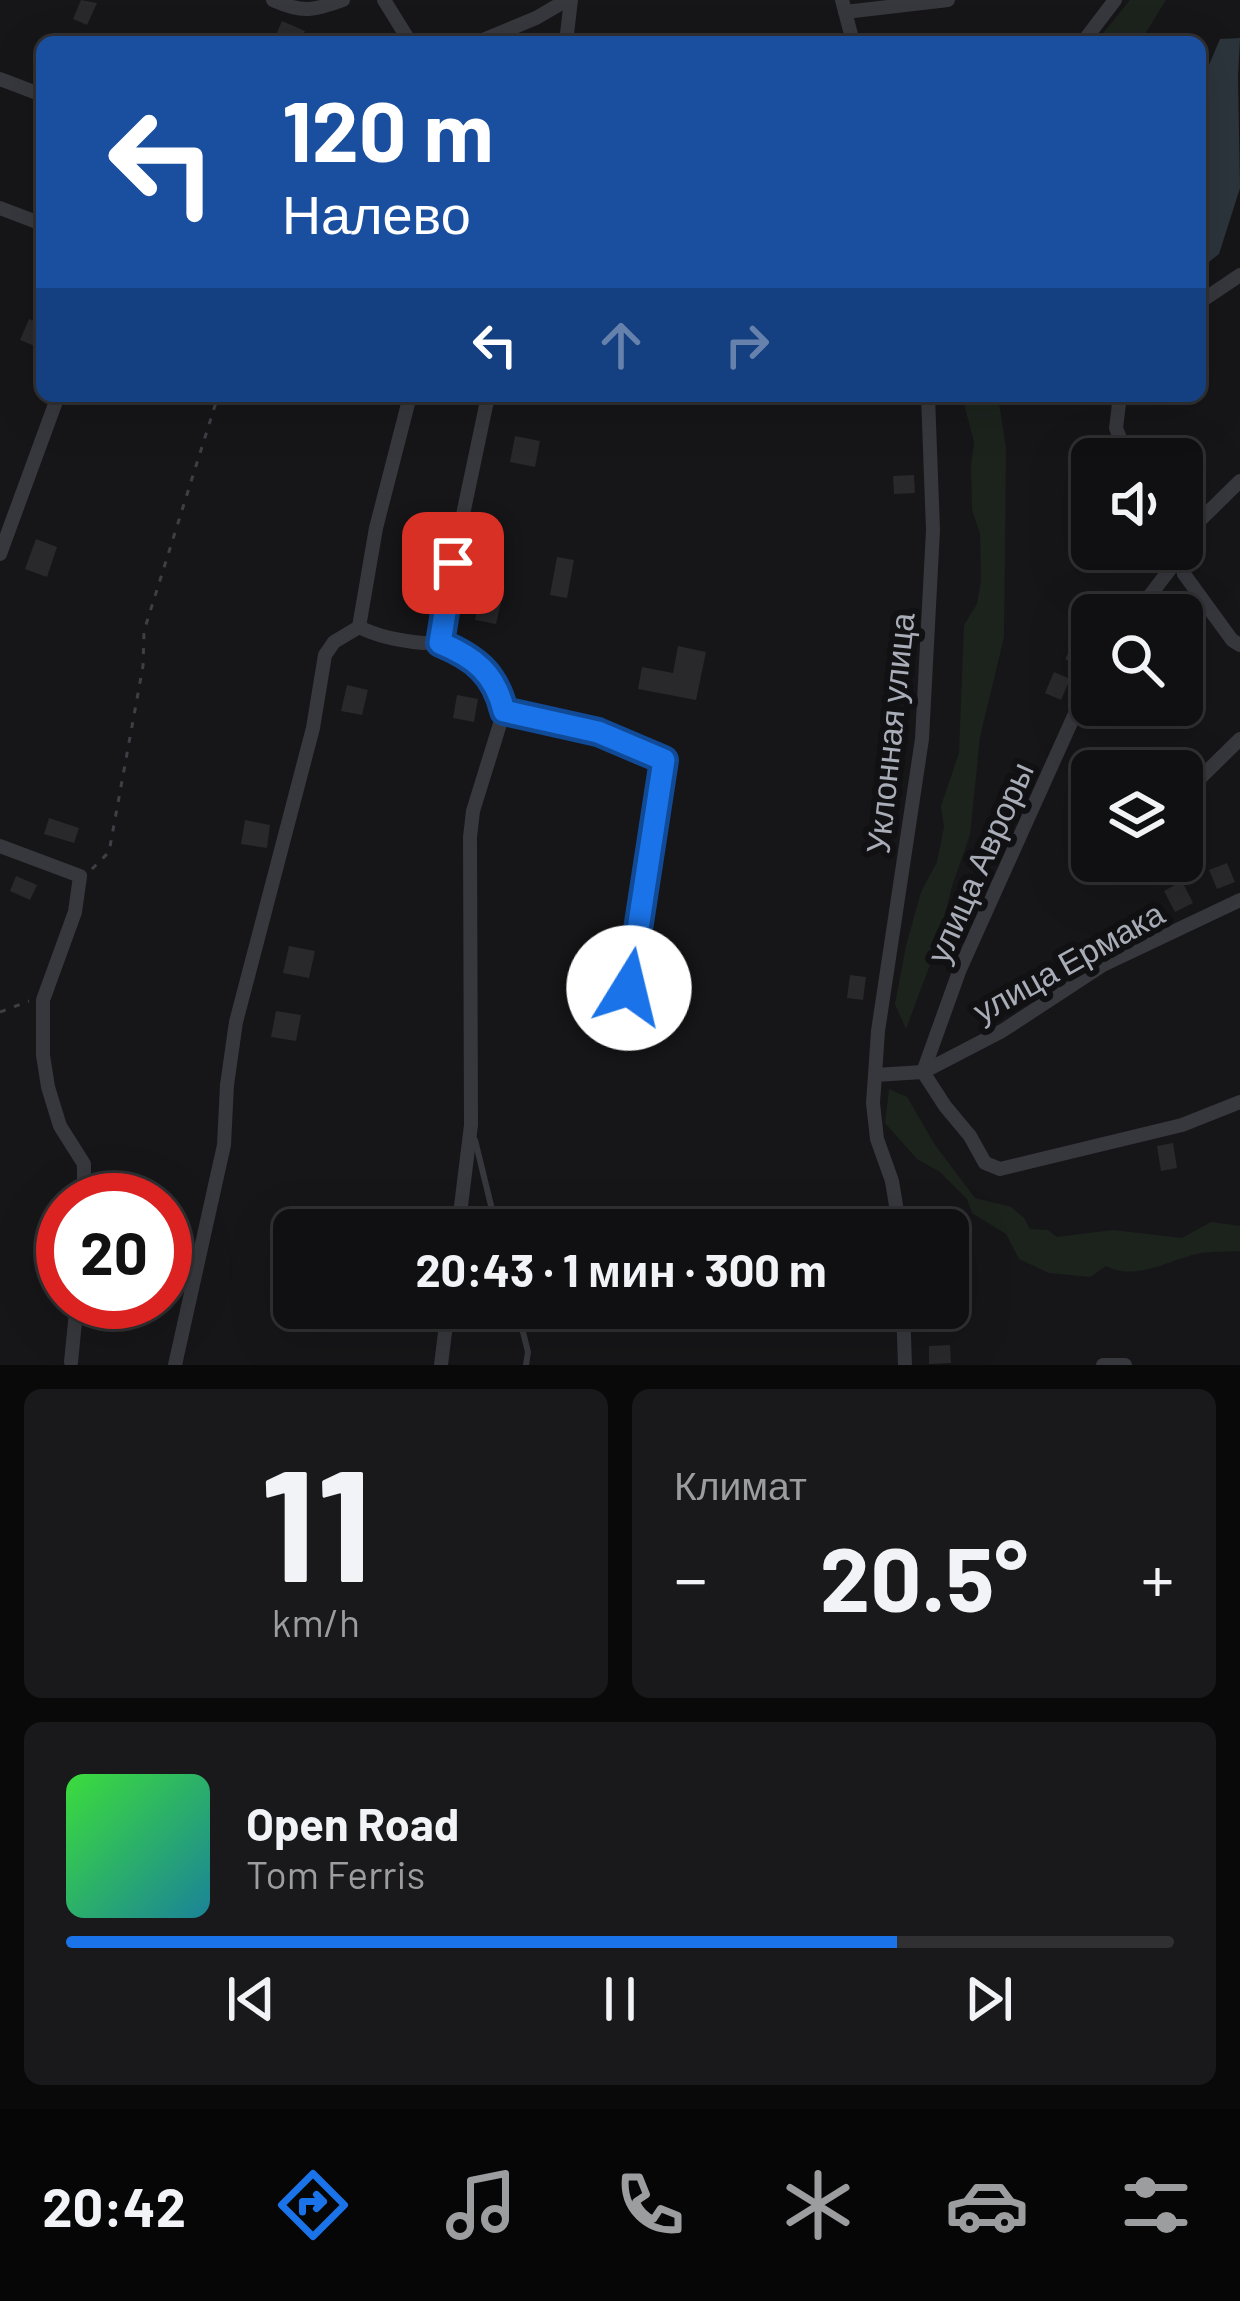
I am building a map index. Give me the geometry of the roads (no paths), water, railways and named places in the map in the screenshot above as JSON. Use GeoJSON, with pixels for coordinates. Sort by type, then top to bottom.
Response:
{"type":"FeatureCollection","features":[{"type":"Feature","properties":{"kind":"street"},"geometry":{"type":"LineString","coordinates":[[273,0],[294,10],[316,10],[343,0]]}},
{"type":"Feature","properties":{"kind":"street"},"geometry":{"type":"LineString","coordinates":[[384,0],[406,36]]}},
{"type":"Feature","properties":{"kind":"street"},"geometry":{"type":"LineString","coordinates":[[492,36],[568,0]]}},
{"type":"Feature","properties":{"kind":"street"},"geometry":{"type":"LineString","coordinates":[[566,36],[568,0]]}},
{"type":"Feature","properties":{"kind":"street"},"geometry":{"type":"LineString","coordinates":[[851,36],[843,6],[948,0]]}},
{"type":"Feature","properties":{"kind":"street"},"geometry":{"type":"LineString","coordinates":[[1088,36],[1115,0]]}},
{"type":"Feature","properties":{"kind":"street"},"geometry":{"type":"LineString","coordinates":[[0,80],[36,93]]}},
{"type":"Feature","properties":{"kind":"street"},"geometry":{"type":"LineString","coordinates":[[0,208],[36,222]]}},
{"type":"Feature","properties":{"kind":"street"},"geometry":{"type":"LineString","coordinates":[[1206,298],[1240,275]]}},
{"type":"Feature","properties":{"kind":"street"},"geometry":{"type":"LineString","coordinates":[[0,554],[56,402]]}},
{"type":"Feature","properties":{"kind":"street"},"geometry":{"type":"LineString","coordinates":[[175,1365],[224,1144],[236,1022],[313,728],[325,655],[359,627],[376,528],[408,402]]}},
{"type":"Feature","properties":{"kind":"street"},"geometry":{"type":"LineString","coordinates":[[440,643],[487,402]]}},
{"type":"Feature","properties":{"kind":"street","name":"Уклонная улица"},"geometry":{"type":"LineString","coordinates":[[897,1209],[877,1139],[873,1103],[878,1031],[922,740],[933,530],[928,402]]}},
{"type":"Feature","properties":{"kind":"street"},"geometry":{"type":"LineString","coordinates":[[1119,402],[1116,428],[1120,438]]}},
{"type":"Feature","properties":{"kind":"street"},"geometry":{"type":"LineString","coordinates":[[1203,517],[1240,481]]}},
{"type":"Feature","properties":{"kind":"street"},"geometry":{"type":"LineString","coordinates":[[1183,570],[1240,645]]}},
{"type":"Feature","properties":{"kind":"street"},"geometry":{"type":"LineString","coordinates":[[359,627],[379,637],[440,643],[469,655],[490,677],[504,711],[473,811],[470,838],[471,1124],[461,1209]]}},
{"type":"Feature","properties":{"kind":"street","name":"улица Авроры"},"geometry":{"type":"LineString","coordinates":[[923,1072],[960,969],[1071,723]]}},
{"type":"Feature","properties":{"kind":"street"},"geometry":{"type":"LineString","coordinates":[[1203,775],[1240,739]]}},
{"type":"Feature","properties":{"kind":"street"},"geometry":{"type":"LineString","coordinates":[[0,846],[80,876],[75,911],[43,1000],[43,1055],[60,1126],[84,1164],[84,1173]]}},
{"type":"Feature","properties":{"kind":"street","name":"улица Ермака"},"geometry":{"type":"LineString","coordinates":[[923,1072],[1002,1030],[1102,965],[1240,900]]}},
{"type":"Feature","properties":{"kind":"street"},"geometry":{"type":"LineString","coordinates":[[875,1075],[923,1072],[985,1163],[1000,1169],[1238,1108]]}},
{"type":"Feature","properties":{"kind":"street"},"geometry":{"type":"LineString","coordinates":[[71,1362],[74,1329]]}},
{"type":"Feature","properties":{"kind":"street"},"geometry":{"type":"LineString","coordinates":[[441,1365],[445,1329]]}},
{"type":"Feature","properties":{"kind":"street"},"geometry":{"type":"LineString","coordinates":[[904,1329],[905,1365]]}},
{"type":"Feature","properties":{"kind":"street"},"geometry":{"type":"LineString","coordinates":[[1103,1365],[1125,1365]]}},
{"type":"Feature","properties":{"kind":"lane"},"geometry":{"type":"LineString","coordinates":[[504,711],[598,732],[664,760],[629,988]]}},
{"type":"Feature","properties":{"kind":"lane"},"geometry":{"type":"LineString","coordinates":[[471,1124],[492,1209]]}},
{"type":"Feature","properties":{"kind":"lane"},"geometry":{"type":"LineString","coordinates":[[522,1329],[526,1365]]}}]}
